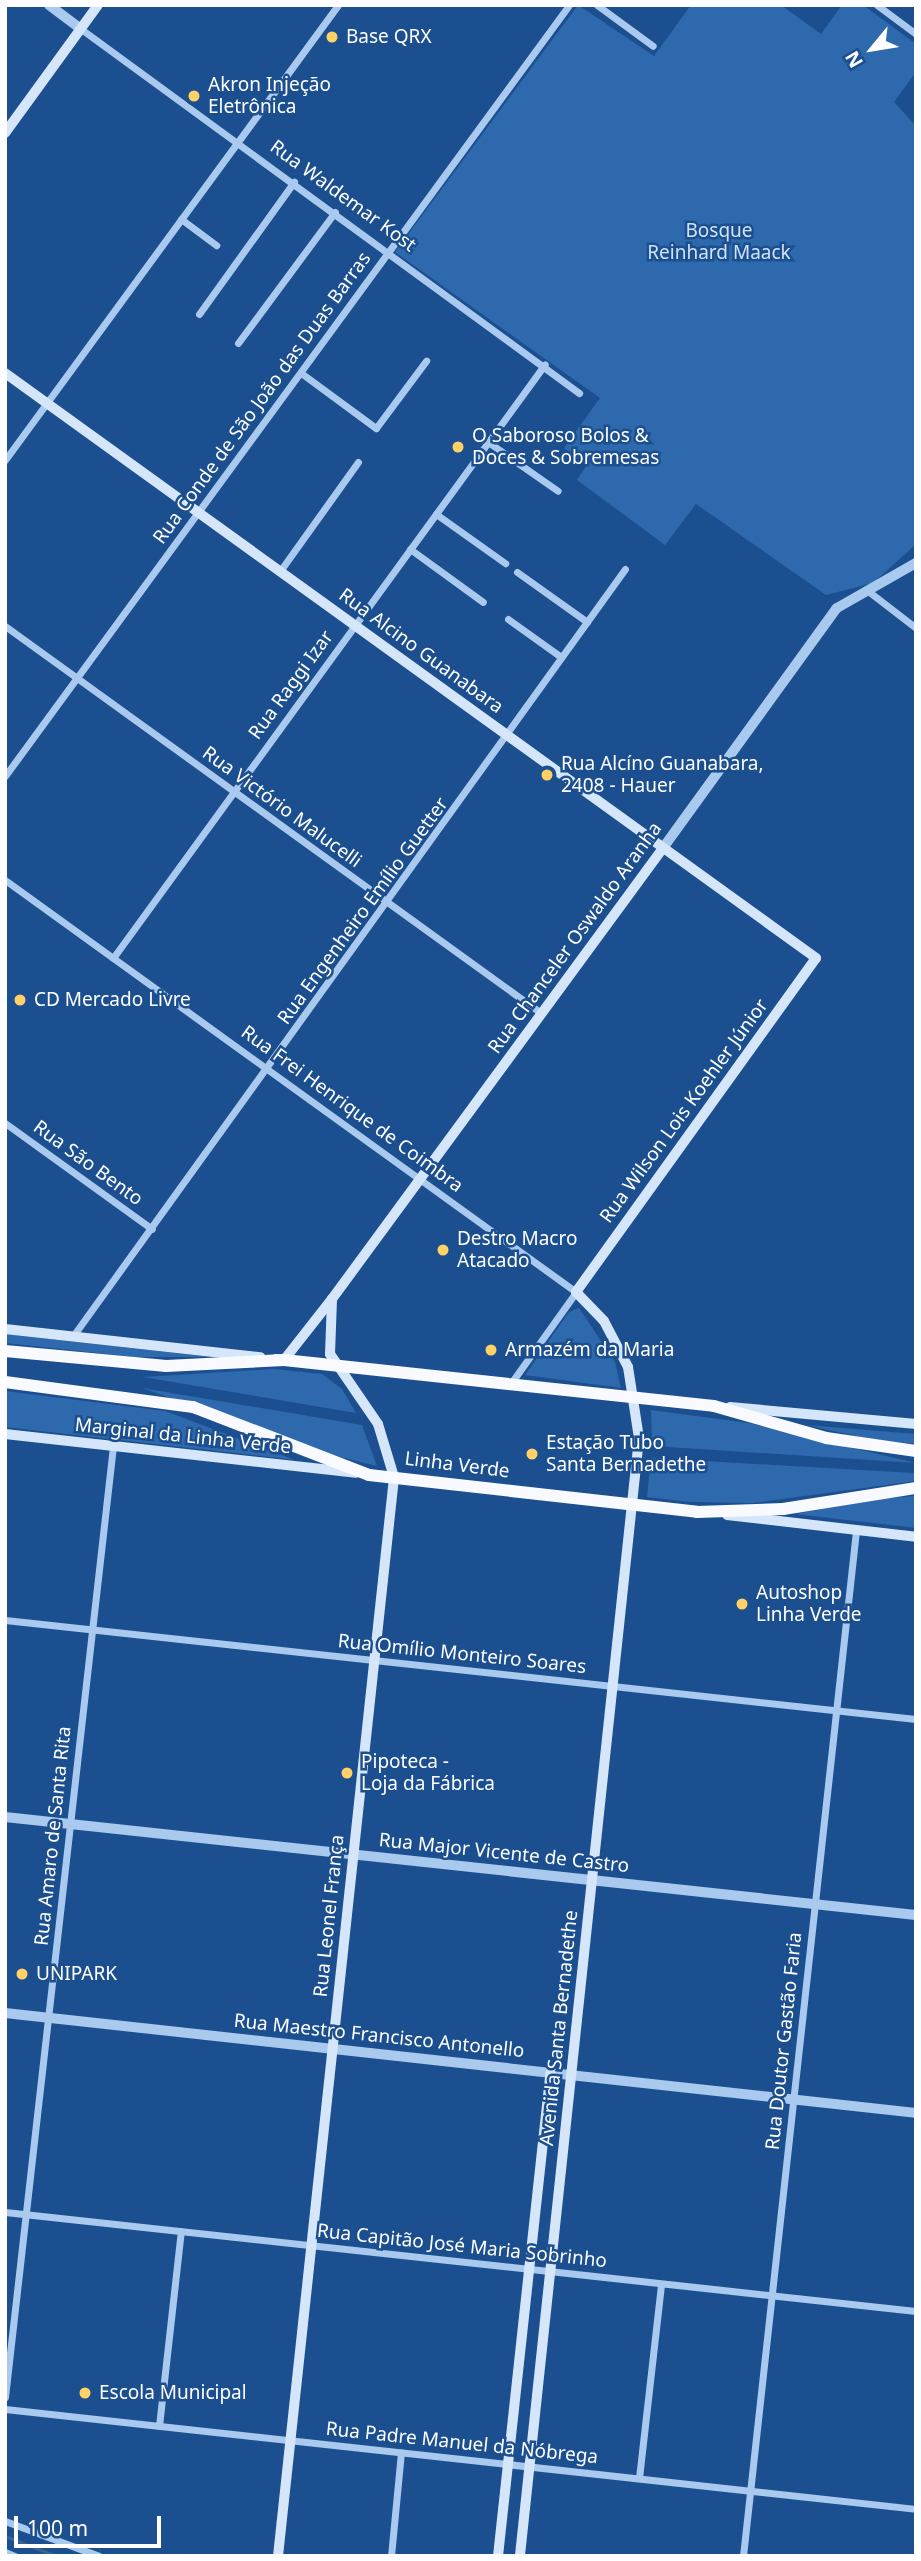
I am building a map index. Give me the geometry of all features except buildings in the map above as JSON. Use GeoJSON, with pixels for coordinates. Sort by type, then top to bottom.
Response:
{"type":"FeatureCollection","features":[{"type":"Feature","properties":{"kind":"highway"},"geometry":{"type":"LineString","coordinates":[[5,1351],[166,1366],[284,1360],[336,1369],[714,1406],[834,1440],[916,1451]]}},
{"type":"Feature","properties":{"kind":"highway","name":"Linha Verde"},"geometry":{"type":"LineString","coordinates":[[5,1382],[193,1407],[356,1473],[696,1512],[783,1509],[916,1488]]}},
{"type":"Feature","properties":{"kind":"main road"},"geometry":{"type":"LineString","coordinates":[[5,133],[98,5]]}},
{"type":"Feature","properties":{"kind":"main road","name":"Rua Alcino Guanabara"},"geometry":{"type":"LineString","coordinates":[[5,373],[816,958]]}},
{"type":"Feature","properties":{"kind":"main road","name":"Rua Chanceler Oswaldo Aranha"},"geometry":{"type":"LineString","coordinates":[[284,1360],[332,1299],[418,1178],[663,848]]}},
{"type":"Feature","properties":{"kind":"main road","name":"Rua Wilson Lois Koehler Júnior"},"geometry":{"type":"LineString","coordinates":[[576,1292],[816,958]]}},
{"type":"Feature","properties":{"kind":"main road","name":"Rua Frei Henrique de Coimbra"},"geometry":{"type":"LineString","coordinates":[[576,1292],[612,1334],[638,1399]]}},
{"type":"Feature","properties":{"kind":"main road","name":"Rua Leonel França"},"geometry":{"type":"LineString","coordinates":[[278,2556],[394,1477],[378,1424],[336,1369],[326,1339],[332,1299]]}},
{"type":"Feature","properties":{"kind":"main road"},"geometry":{"type":"LineString","coordinates":[[5,1329],[284,1360]]}},
{"type":"Feature","properties":{"kind":"main road","name":"Avenida Santa Bernadethe"},"geometry":{"type":"LineString","coordinates":[[520,2556],[633,1504],[638,1399]]}},
{"type":"Feature","properties":{"kind":"main road"},"geometry":{"type":"LineString","coordinates":[[714,1406],[916,1424]]}},
{"type":"Feature","properties":{"kind":"main road","name":"Marginal da Linha Verde"},"geometry":{"type":"LineString","coordinates":[[5,1434],[356,1473]]}},
{"type":"Feature","properties":{"kind":"main road"},"geometry":{"type":"LineString","coordinates":[[696,1512],[916,1537]]}},
{"type":"Feature","properties":{"kind":"main road","name":"Avenida Santa Bernadethe"},"geometry":{"type":"LineString","coordinates":[[498,2556],[551,2072]]}},
{"type":"Feature","properties":{"kind":"street","name":"Rua Waldemar Kost"},"geometry":{"type":"LineString","coordinates":[[49,5],[545,364],[579,393]]}},
{"type":"Feature","properties":{"kind":"street"},"geometry":{"type":"LineString","coordinates":[[5,460],[338,5]]}},
{"type":"Feature","properties":{"kind":"street","name":"Rua Conde de São João das Duas Barras"},"geometry":{"type":"LineString","coordinates":[[5,776],[569,5]]}},
{"type":"Feature","properties":{"kind":"street"},"geometry":{"type":"LineString","coordinates":[[597,5],[653,46]]}},
{"type":"Feature","properties":{"kind":"street"},"geometry":{"type":"LineString","coordinates":[[877,5],[916,33]]}},
{"type":"Feature","properties":{"kind":"street"},"geometry":{"type":"LineString","coordinates":[[199,314],[294,183]]}},
{"type":"Feature","properties":{"kind":"street"},"geometry":{"type":"LineString","coordinates":[[238,342],[335,212]]}},
{"type":"Feature","properties":{"kind":"street"},"geometry":{"type":"LineString","coordinates":[[181,219],[216,245]]}},
{"type":"Feature","properties":{"kind":"street"},"geometry":{"type":"LineString","coordinates":[[301,373],[376,428],[426,361]]}},
{"type":"Feature","properties":{"kind":"street","name":"Rua Raggi Izar"},"geometry":{"type":"LineString","coordinates":[[113,958],[545,364]]}},
{"type":"Feature","properties":{"kind":"street"},"geometry":{"type":"LineString","coordinates":[[488,442],[558,491]]}},
{"type":"Feature","properties":{"kind":"street"},"geometry":{"type":"LineString","coordinates":[[280,571],[358,462]]}},
{"type":"Feature","properties":{"kind":"street"},"geometry":{"type":"LineString","coordinates":[[436,514],[505,563]]}},
{"type":"Feature","properties":{"kind":"street"},"geometry":{"type":"LineString","coordinates":[[410,549],[483,602]]}},
{"type":"Feature","properties":{"kind":"street","name":"Rua Chanceler Oswaldo Aranha"},"geometry":{"type":"LineString","coordinates":[[663,848],[837,608],[916,563]]}},
{"type":"Feature","properties":{"kind":"street","name":"Rua Engenheiro Emílio Guetter"},"geometry":{"type":"LineString","coordinates":[[73,1336],[388,903],[505,734],[625,569]]}},
{"type":"Feature","properties":{"kind":"street"},"geometry":{"type":"LineString","coordinates":[[517,572],[587,622]]}},
{"type":"Feature","properties":{"kind":"street"},"geometry":{"type":"LineString","coordinates":[[868,590],[916,628]]}},
{"type":"Feature","properties":{"kind":"street"},"geometry":{"type":"LineString","coordinates":[[508,620],[561,657]]}},
{"type":"Feature","properties":{"kind":"street","name":"Rua Victório Malucelli"},"geometry":{"type":"LineString","coordinates":[[5,626],[541,1013]]}},
{"type":"Feature","properties":{"kind":"street","name":"Rua Frei Henrique de Coimbra"},"geometry":{"type":"LineString","coordinates":[[5,880],[576,1292]]}},
{"type":"Feature","properties":{"kind":"street","name":"Rua São Bento"},"geometry":{"type":"LineString","coordinates":[[5,1123],[152,1229]]}},
{"type":"Feature","properties":{"kind":"street","name":"Rua Wilson Lois Koehler Júnior"},"geometry":{"type":"LineString","coordinates":[[508,1386],[576,1292]]}},
{"type":"Feature","properties":{"kind":"street","name":"Rua Amaro de Santa Rita"},"geometry":{"type":"LineString","coordinates":[[5,2398],[113,1446]]}},
{"type":"Feature","properties":{"kind":"street","name":"Rua Doutor Gastão Faria"},"geometry":{"type":"LineString","coordinates":[[743,2556],[856,1530]]}},
{"type":"Feature","properties":{"kind":"street","name":"Rua Omílio Monteiro Soares"},"geometry":{"type":"LineString","coordinates":[[5,1620],[916,1719]]}},
{"type":"Feature","properties":{"kind":"street","name":"Rua Major Vicente de Castro"},"geometry":{"type":"LineString","coordinates":[[5,1817],[916,1915]]}},
{"type":"Feature","properties":{"kind":"street","name":"Rua Maestro Francisco Antonello"},"geometry":{"type":"LineString","coordinates":[[5,2013],[916,2113]]}},
{"type":"Feature","properties":{"kind":"street","name":"Rua Capitão José Maria Sobrinho"},"geometry":{"type":"LineString","coordinates":[[5,2212],[916,2311]]}},
{"type":"Feature","properties":{"kind":"street"},"geometry":{"type":"LineString","coordinates":[[159,2426],[181,2231]]}},
{"type":"Feature","properties":{"kind":"street"},"geometry":{"type":"LineString","coordinates":[[639,2478],[662,2284]]}},
{"type":"Feature","properties":{"kind":"street","name":"Rua Padre Manuel da Nóbrega"},"geometry":{"type":"LineString","coordinates":[[5,2409],[916,2509]]}},
{"type":"Feature","properties":{"kind":"street"},"geometry":{"type":"LineString","coordinates":[[391,2556],[401,2452]]}},
{"type":"Feature","properties":{"kind":"street"},"geometry":{"type":"LineString","coordinates":[[5,2521],[99,2556]]}},
{"type":"Feature","properties":{"kind":"street"},"geometry":{"type":"LineString","coordinates":[[5,2552],[15,2556]]}},
{"type":"Feature","properties":{"kind":"green space","name":"Bosque Reinhard Maack"},"geometry":{"type":"Polygon","coordinates":[[[578,5],[654,56],[691,5],[781,5],[821,34],[842,5],[863,5],[916,44],[916,72],[894,102],[916,126],[916,544],[873,583],[826,595],[696,504],[665,545],[577,480],[587,465],[564,448],[600,398],[395,252],[578,5]]]}},
{"type":"Feature","properties":{"kind":"green space"},"geometry":{"type":"Polygon","coordinates":[[[579,1308],[615,1362],[621,1388],[525,1375],[569,1312],[579,1308]]]}},
{"type":"Feature","properties":{"kind":"green space"},"geometry":{"type":"Polygon","coordinates":[[[5,1334],[212,1357],[134,1357],[5,1343],[5,1334]]]}},
{"type":"Feature","properties":{"kind":"green space"},"geometry":{"type":"Polygon","coordinates":[[[274,1369],[322,1374],[342,1389],[356,1413],[143,1377],[274,1369]]]}},
{"type":"Feature","properties":{"kind":"green space"},"geometry":{"type":"Polygon","coordinates":[[[142,1388],[362,1425],[377,1466],[332,1455],[142,1388]]]}},
{"type":"Feature","properties":{"kind":"green space"},"geometry":{"type":"Polygon","coordinates":[[[5,1391],[165,1411],[295,1460],[5,1427],[5,1391]]]}},
{"type":"Feature","properties":{"kind":"green space"},"geometry":{"type":"Polygon","coordinates":[[[651,1410],[748,1423],[916,1463],[652,1446],[651,1410]]]}},
{"type":"Feature","properties":{"kind":"green space"},"geometry":{"type":"Polygon","coordinates":[[[806,1425],[916,1434],[916,1444],[865,1438],[806,1425]]]}},
{"type":"Feature","properties":{"kind":"green space"},"geometry":{"type":"Polygon","coordinates":[[[651,1458],[914,1473],[916,1481],[753,1503],[690,1502],[647,1497],[651,1458]]]}},
{"type":"Feature","properties":{"kind":"green space"},"geometry":{"type":"Polygon","coordinates":[[[916,1496],[916,1528],[795,1514],[872,1499],[916,1496]]]}},
{"type":"Feature","properties":{"kind":"waterway"},"geometry":{"type":"LineString","coordinates":[[5,2536],[57,2556]]}},
{"type":"Feature","properties":{"kind":"place","name":"Base QRX"},"geometry":{"type":"Point","coordinates":[332,37]}},
{"type":"Feature","properties":{"kind":"place","name":"Akron Injeção Eletrônica"},"geometry":{"type":"Point","coordinates":[194,96]}},
{"type":"Feature","properties":{"kind":"place","name":"O Saboroso Bolos & Doces & Sobremesas"},"geometry":{"type":"Point","coordinates":[458,447]}},
{"type":"Feature","properties":{"kind":"place","name":"Rua Alcíno Guanabara, 2408 - Hauer"},"geometry":{"type":"Point","coordinates":[547,775]}},
{"type":"Feature","properties":{"kind":"place","name":"CD Mercado Livre"},"geometry":{"type":"Point","coordinates":[20,1000]}},
{"type":"Feature","properties":{"kind":"place","name":"Destro Macro Atacado"},"geometry":{"type":"Point","coordinates":[443,1250]}},
{"type":"Feature","properties":{"kind":"place","name":"Armazém da Maria"},"geometry":{"type":"Point","coordinates":[491,1350]}},
{"type":"Feature","properties":{"kind":"place","name":"Estação Tubo Santa Bernadethe"},"geometry":{"type":"Point","coordinates":[532,1454]}},
{"type":"Feature","properties":{"kind":"place","name":"Autoshop Linha Verde"},"geometry":{"type":"Point","coordinates":[742,1604]}},
{"type":"Feature","properties":{"kind":"place","name":"Pipoteca - Loja da Fábrica"},"geometry":{"type":"Point","coordinates":[347,1773]}},
{"type":"Feature","properties":{"kind":"place","name":"UNIPARK"},"geometry":{"type":"Point","coordinates":[22,1974]}},
{"type":"Feature","properties":{"kind":"place","name":"Escola Municipal"},"geometry":{"type":"Point","coordinates":[85,2393]}}]}
